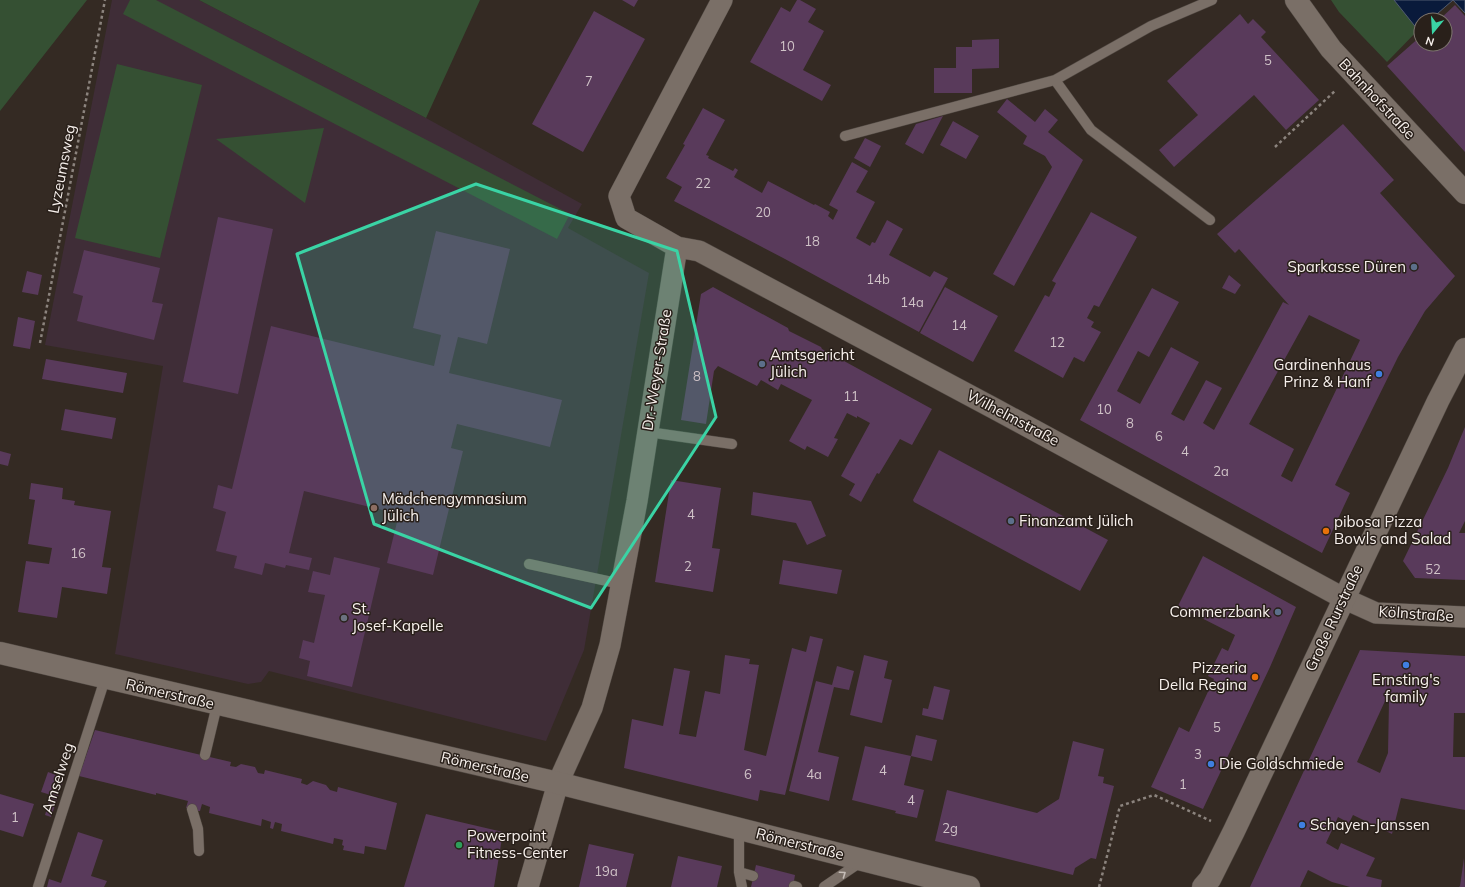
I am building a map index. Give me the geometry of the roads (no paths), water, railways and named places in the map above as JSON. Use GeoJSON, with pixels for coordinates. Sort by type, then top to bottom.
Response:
{"type":"FeatureCollection","features":[{"type":"Feature","properties":{"kind":"main road","name":"Bahnhofstraße"},"geometry":{"type":"LineString","coordinates":[[1296,0],[1331,49],[1465,193]]}},
{"type":"Feature","properties":{"kind":"main road","name":"Große Rurstraße"},"geometry":{"type":"LineString","coordinates":[[1203,887],[1210,879],[1234,831],[1438,401],[1465,349]]}},
{"type":"Feature","properties":{"kind":"main road","name":"Römerstraße"},"geometry":{"type":"LineString","coordinates":[[0,653],[105,679],[558,784],[969,887]]}},
{"type":"Feature","properties":{"kind":"street"},"geometry":{"type":"LineString","coordinates":[[677,247],[626,218],[619,196],[722,0]]}},
{"type":"Feature","properties":{"kind":"street","name":"Dr.-Weyer-Straße"},"geometry":{"type":"LineString","coordinates":[[528,887],[558,784],[592,708],[610,645],[648,432],[677,247]]}},
{"type":"Feature","properties":{"kind":"street","name":"Wilhelmstraße"},"geometry":{"type":"LineString","coordinates":[[677,247],[699,251],[997,410],[1344,599]]}},
{"type":"Feature","properties":{"kind":"street","name":"Kölnstraße"},"geometry":{"type":"LineString","coordinates":[[1344,599],[1376,613],[1465,617]]}},
{"type":"Feature","properties":{"kind":"lane"},"geometry":{"type":"LineString","coordinates":[[845,136],[1055,80],[1150,26],[1212,0]]}},
{"type":"Feature","properties":{"kind":"lane"},"geometry":{"type":"LineString","coordinates":[[1055,80],[1091,130],[1210,220]]}},
{"type":"Feature","properties":{"kind":"lane"},"geometry":{"type":"LineString","coordinates":[[648,432],[732,444]]}},
{"type":"Feature","properties":{"kind":"lane"},"geometry":{"type":"LineString","coordinates":[[529,564],[621,584]]}},
{"type":"Feature","properties":{"kind":"lane","name":"Amselweg"},"geometry":{"type":"LineString","coordinates":[[38,887],[105,679]]}},
{"type":"Feature","properties":{"kind":"lane"},"geometry":{"type":"LineString","coordinates":[[205,755],[217,705]]}},
{"type":"Feature","properties":{"kind":"lane"},"geometry":{"type":"LineString","coordinates":[[192,809],[198,829],[199,851]]}},
{"type":"Feature","properties":{"kind":"lane"},"geometry":{"type":"LineString","coordinates":[[739,829],[738,872],[742,887]]}},
{"type":"Feature","properties":{"kind":"lane"},"geometry":{"type":"LineString","coordinates":[[824,887],[862,860]]}},
{"type":"Feature","properties":{"kind":"lane"},"geometry":{"type":"LineString","coordinates":[[738,872],[753,876]]}},
{"type":"Feature","properties":{"kind":"water"},"geometry":{"type":"Polygon","coordinates":[[[1394,0],[1453,0],[1439,12],[1413,12],[1413,24],[1394,0]]]}},
{"type":"Feature","properties":{"kind":"water"},"geometry":{"type":"Polygon","coordinates":[[[1453,0],[1465,0],[1465,13],[1453,0]]]}},
{"type":"Feature","properties":{"kind":"place","name":"Sparkasse Düren"},"geometry":{"type":"Point","coordinates":[1414,267]}},
{"type":"Feature","properties":{"kind":"place","name":"Amtsgericht Jülich"},"geometry":{"type":"Point","coordinates":[762,364]}},
{"type":"Feature","properties":{"kind":"place","name":"Gardinenhaus Prinz & Hanf"},"geometry":{"type":"Point","coordinates":[1379,374]}},
{"type":"Feature","properties":{"kind":"place","name":"Mädchengymnasium Jülich"},"geometry":{"type":"Point","coordinates":[374,508]}},
{"type":"Feature","properties":{"kind":"place","name":"Finanzamt Jülich"},"geometry":{"type":"Point","coordinates":[1011,521]}},
{"type":"Feature","properties":{"kind":"place","name":"pibosa Pizza Bowls and Salad"},"geometry":{"type":"Point","coordinates":[1326,531]}},
{"type":"Feature","properties":{"kind":"place","name":"Commerzbank"},"geometry":{"type":"Point","coordinates":[1278,612]}},
{"type":"Feature","properties":{"kind":"place","name":"St. Josef-Kapelle"},"geometry":{"type":"Point","coordinates":[344,618]}},
{"type":"Feature","properties":{"kind":"place","name":"Ernsting's family"},"geometry":{"type":"Point","coordinates":[1406,665]}},
{"type":"Feature","properties":{"kind":"place","name":"Pizzeria Della Regina"},"geometry":{"type":"Point","coordinates":[1255,677]}},
{"type":"Feature","properties":{"kind":"place","name":"Die Goldschmiede"},"geometry":{"type":"Point","coordinates":[1211,764]}},
{"type":"Feature","properties":{"kind":"place","name":"Schayen-Janssen"},"geometry":{"type":"Point","coordinates":[1302,825]}},
{"type":"Feature","properties":{"kind":"place","name":"Powerpoint Fitness-Center"},"geometry":{"type":"Point","coordinates":[459,845]}}]}
